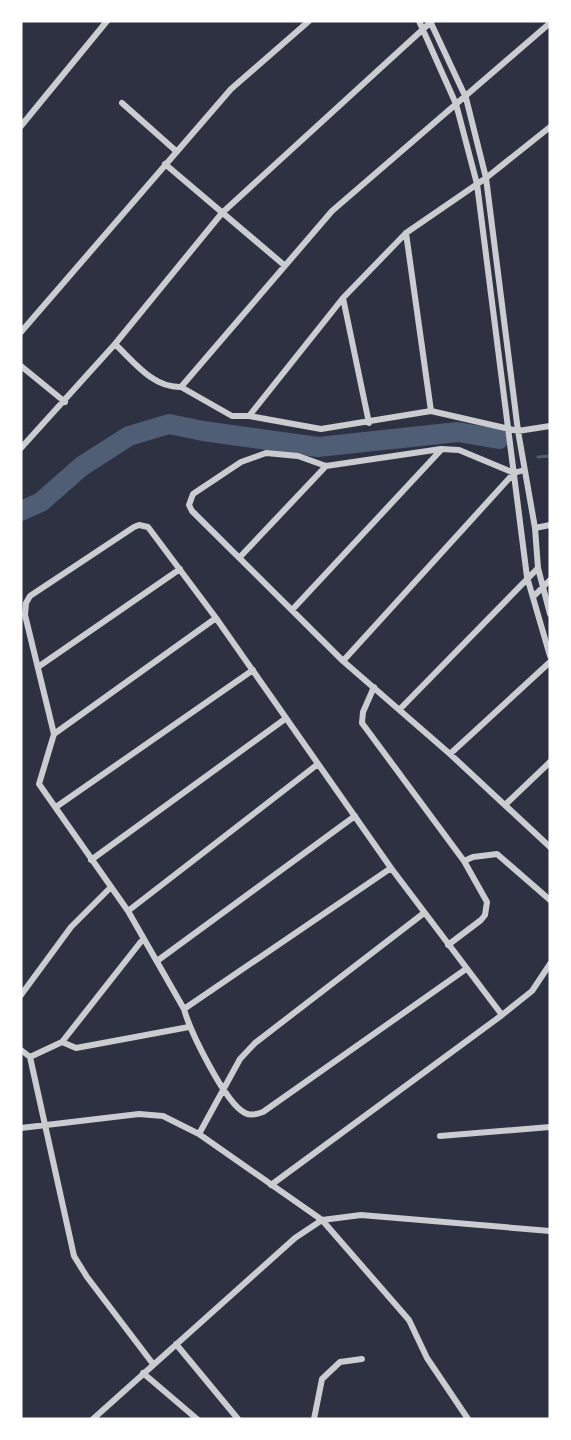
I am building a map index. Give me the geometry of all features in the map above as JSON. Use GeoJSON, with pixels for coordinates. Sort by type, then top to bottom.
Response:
{"type":"FeatureCollection","features":[{"type":"Feature","properties":{"kind":"street"},"geometry":{"type":"LineString","coordinates":[[21,126],[107,21]]}},
{"type":"Feature","properties":{"kind":"street"},"geometry":{"type":"LineString","coordinates":[[21,332],[231,89],[309,21]]}},
{"type":"Feature","properties":{"kind":"street"},"geometry":{"type":"LineString","coordinates":[[419,21],[456,104],[477,184],[527,577],[541,632],[550,656]]}},
{"type":"Feature","properties":{"kind":"street"},"geometry":{"type":"LineString","coordinates":[[21,448],[115,345],[222,213],[431,21],[466,98],[486,178],[518,431],[535,528],[538,568],[550,614]]}},
{"type":"Feature","properties":{"kind":"street"},"geometry":{"type":"LineString","coordinates":[[181,387],[332,212],[550,23]]}},
{"type":"Feature","properties":{"kind":"street"},"geometry":{"type":"LineString","coordinates":[[122,103],[176,151]]}},
{"type":"Feature","properties":{"kind":"street"},"geometry":{"type":"LineString","coordinates":[[249,416],[343,298],[406,233],[486,178],[550,127]]}},
{"type":"Feature","properties":{"kind":"street"},"geometry":{"type":"LineString","coordinates":[[165,164],[284,265]]}},
{"type":"Feature","properties":{"kind":"street"},"geometry":{"type":"LineString","coordinates":[[406,233],[431,411]]}},
{"type":"Feature","properties":{"kind":"street"},"geometry":{"type":"LineString","coordinates":[[343,298],[369,423]]}},
{"type":"Feature","properties":{"kind":"street"},"geometry":{"type":"LineString","coordinates":[[115,345],[154,381],[172,387],[181,387],[232,416],[249,416],[321,429],[369,423],[431,411],[518,431],[550,426]]}},
{"type":"Feature","properties":{"kind":"street"},"geometry":{"type":"LineString","coordinates":[[21,366],[65,402]]}},
{"type":"Feature","properties":{"kind":"street"},"geometry":{"type":"LineString","coordinates":[[514,473],[459,450],[441,449],[326,466],[298,456],[266,453],[241,462],[193,494],[189,505],[192,511],[343,661],[400,709],[550,847]]}},
{"type":"Feature","properties":{"kind":"street"},"geometry":{"type":"LineString","coordinates":[[292,610],[441,449]]}},
{"type":"Feature","properties":{"kind":"street"},"geometry":{"type":"LineString","coordinates":[[240,557],[326,466]]}},
{"type":"Feature","properties":{"kind":"street"},"geometry":{"type":"LineString","coordinates":[[343,661],[514,473],[524,470]]}},
{"type":"Feature","properties":{"kind":"street"},"geometry":{"type":"LineString","coordinates":[[466,969],[263,1112],[252,1115],[243,1112],[223,1089],[189,1027],[184,1009],[128,911],[39,784],[54,734],[25,615],[26,603],[37,591],[139,525],[148,527],[216,618],[391,868],[502,1015]]}},
{"type":"Feature","properties":{"kind":"street"},"geometry":{"type":"LineString","coordinates":[[535,528],[550,525]]}},
{"type":"Feature","properties":{"kind":"street"},"geometry":{"type":"LineString","coordinates":[[400,709],[538,568]]}},
{"type":"Feature","properties":{"kind":"street"},"geometry":{"type":"LineString","coordinates":[[38,667],[180,569]]}},
{"type":"Feature","properties":{"kind":"street"},"geometry":{"type":"LineString","coordinates":[[533,597],[550,580]]}},
{"type":"Feature","properties":{"kind":"street"},"geometry":{"type":"LineString","coordinates":[[54,734],[216,618]]}},
{"type":"Feature","properties":{"kind":"street"},"geometry":{"type":"LineString","coordinates":[[450,754],[550,662]]}},
{"type":"Feature","properties":{"kind":"street"},"geometry":{"type":"LineString","coordinates":[[56,807],[253,670]]}},
{"type":"Feature","properties":{"kind":"street"},"geometry":{"type":"LineString","coordinates":[[374,687],[363,712],[362,723],[464,861],[487,902],[487,909],[481,920],[448,945]]}},
{"type":"Feature","properties":{"kind":"street"},"geometry":{"type":"LineString","coordinates":[[91,860],[285,719]]}},
{"type":"Feature","properties":{"kind":"street"},"geometry":{"type":"LineString","coordinates":[[505,805],[550,762]]}},
{"type":"Feature","properties":{"kind":"street"},"geometry":{"type":"LineString","coordinates":[[128,911],[318,764]]}},
{"type":"Feature","properties":{"kind":"street"},"geometry":{"type":"LineString","coordinates":[[157,961],[355,816]]}},
{"type":"Feature","properties":{"kind":"street"},"geometry":{"type":"LineString","coordinates":[[464,861],[473,857],[497,855],[550,900]]}},
{"type":"Feature","properties":{"kind":"street"},"geometry":{"type":"LineString","coordinates":[[184,1009],[391,868]]}},
{"type":"Feature","properties":{"kind":"street"},"geometry":{"type":"LineString","coordinates":[[21,995],[71,927],[110,888]]}},
{"type":"Feature","properties":{"kind":"street"},"geometry":{"type":"LineString","coordinates":[[199,1134],[240,1059],[255,1042],[424,913]]}},
{"type":"Feature","properties":{"kind":"street"},"geometry":{"type":"LineString","coordinates":[[30,1057],[62,1042],[143,939]]}},
{"type":"Feature","properties":{"kind":"street"},"geometry":{"type":"LineString","coordinates":[[271,1185],[502,1015],[532,991],[550,964]]}},
{"type":"Feature","properties":{"kind":"street"},"geometry":{"type":"LineString","coordinates":[[62,1042],[76,1048],[189,1027]]}},
{"type":"Feature","properties":{"kind":"street"},"geometry":{"type":"LineString","coordinates":[[21,1050],[30,1057],[74,1256],[87,1277],[153,1364]]}},
{"type":"Feature","properties":{"kind":"street"},"geometry":{"type":"LineString","coordinates":[[21,1128],[139,1114],[163,1116],[199,1134],[322,1220],[409,1320],[427,1358],[468,1419]]}},
{"type":"Feature","properties":{"kind":"street"},"geometry":{"type":"LineString","coordinates":[[440,1136],[550,1127]]}},
{"type":"Feature","properties":{"kind":"street"},"geometry":{"type":"LineString","coordinates":[[93,1419],[295,1238],[322,1220],[361,1215],[550,1231]]}},
{"type":"Feature","properties":{"kind":"street"},"geometry":{"type":"LineString","coordinates":[[176,1344],[238,1419]]}},
{"type":"Feature","properties":{"kind":"street"},"geometry":{"type":"LineString","coordinates":[[314,1419],[322,1379],[340,1362],[362,1359]]}},
{"type":"Feature","properties":{"kind":"street"},"geometry":{"type":"LineString","coordinates":[[143,1373],[197,1419]]}},
{"type":"Feature","properties":{"kind":"waterway"},"geometry":{"type":"LineString","coordinates":[[21,511],[41,502],[82,466],[129,436],[169,424],[318,447],[458,432],[499,439]]}},
{"type":"Feature","properties":{"kind":"waterway"},"geometry":{"type":"LineString","coordinates":[[538,457],[550,456]]}}]}
